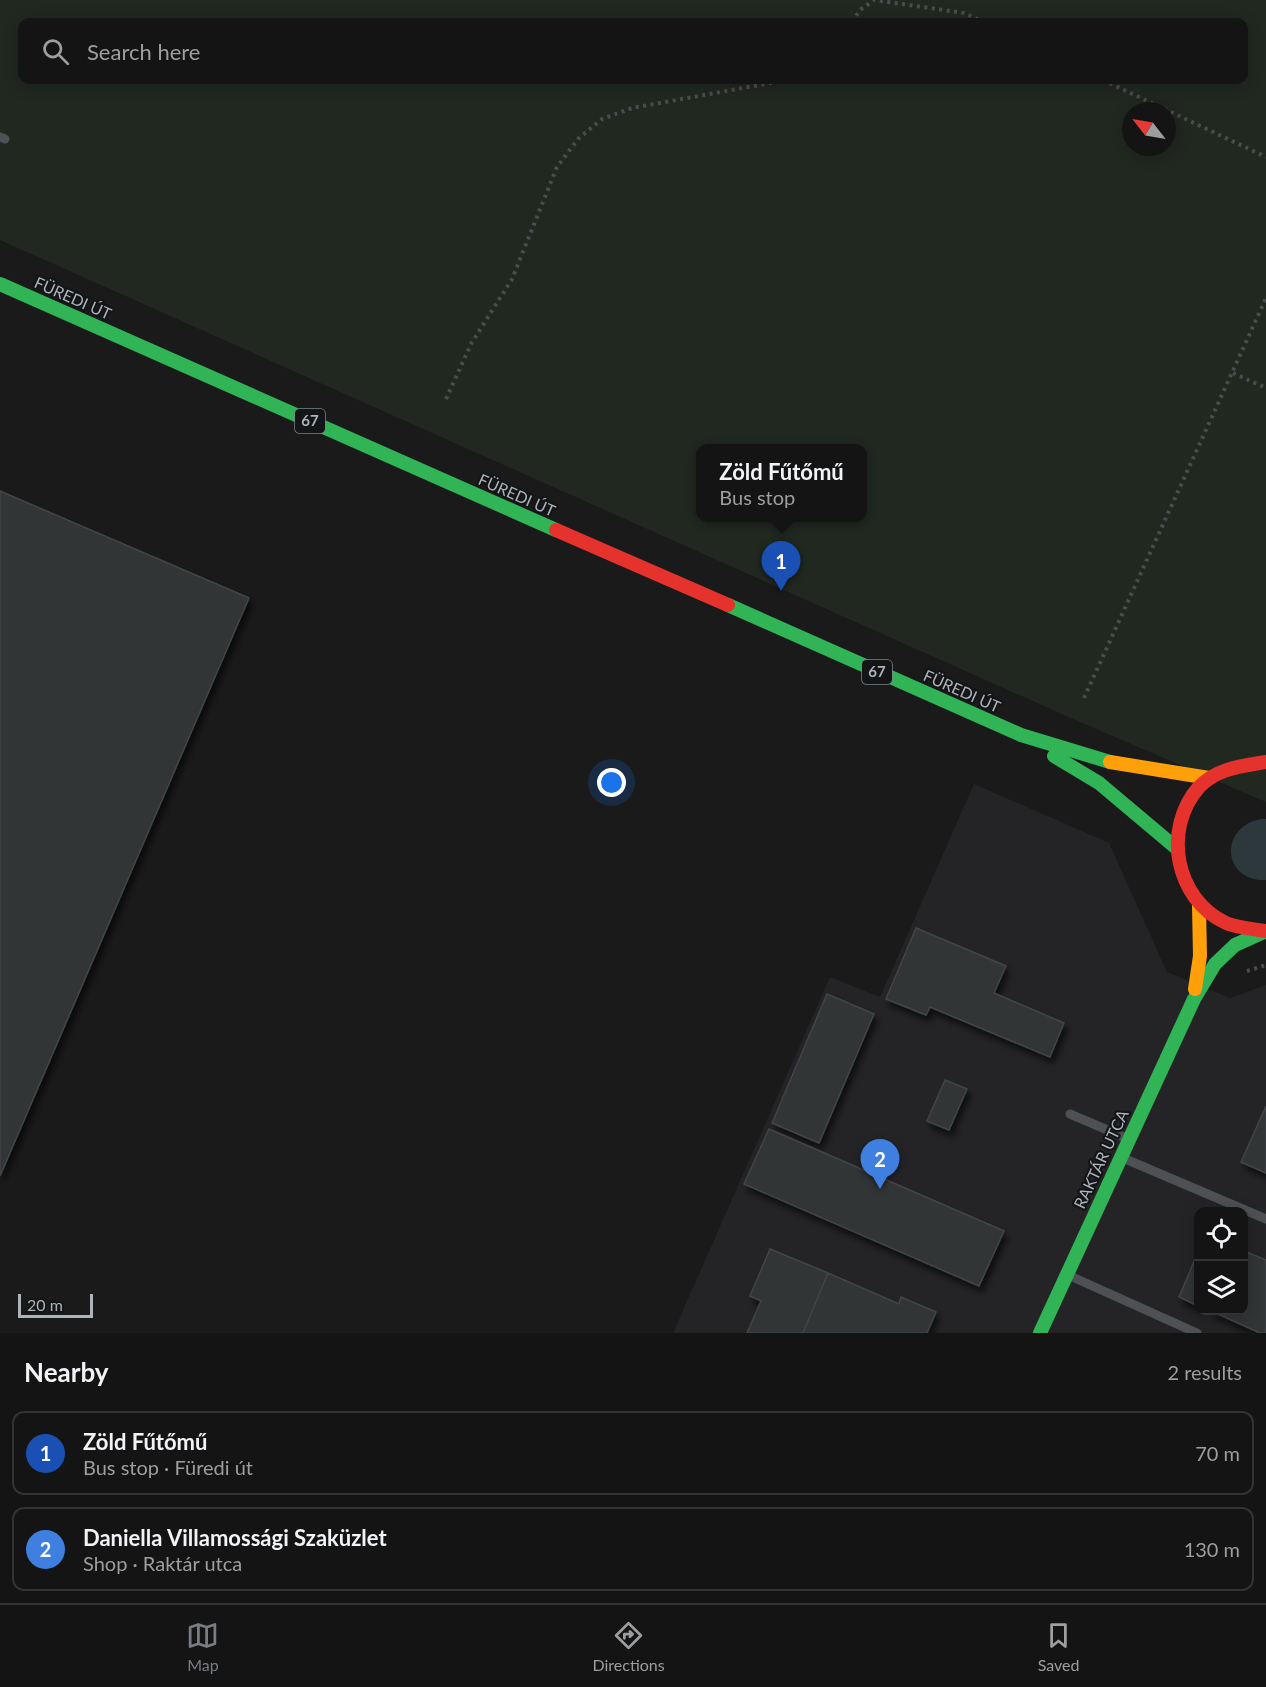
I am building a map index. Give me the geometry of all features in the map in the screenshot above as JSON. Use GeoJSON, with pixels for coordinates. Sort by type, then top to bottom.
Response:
{"type":"FeatureCollection","features":[{"type":"Feature","properties":{"kind":"main road","name":"FÜREDI ÚT"},"geometry":{"type":"LineString","coordinates":[[0,284],[1021,735],[1121,765],[1209,778]]}},
{"type":"Feature","properties":{"kind":"main road","name":"FÜREDI ÚT"},"geometry":{"type":"LineString","coordinates":[[1021,735],[1099,783],[1175,847]]}},
{"type":"Feature","properties":{"kind":"main road"},"geometry":{"type":"LineString","coordinates":[[1266,762],[1233,766],[1209,778],[1199,787],[1184,808],[1179,821],[1175,847],[1179,871],[1187,890],[1199,906],[1221,922],[1243,929],[1266,931]]}},
{"type":"Feature","properties":{"kind":"main road","name":"RAKTÁR UTCA"},"geometry":{"type":"LineString","coordinates":[[1194,999],[1200,956],[1199,906]]}},
{"type":"Feature","properties":{"kind":"main road","name":"RAKTÁR UTCA"},"geometry":{"type":"LineString","coordinates":[[1040,1333],[1194,999],[1215,964],[1235,945],[1266,931]]}},
{"type":"Feature","properties":{"kind":"lane"},"geometry":{"type":"LineString","coordinates":[[1070,1114],[1129,1139]]}},
{"type":"Feature","properties":{"kind":"lane"},"geometry":{"type":"LineString","coordinates":[[1120,1157],[1266,1219]]}},
{"type":"Feature","properties":{"kind":"lane"},"geometry":{"type":"LineString","coordinates":[[1066,1274],[1197,1333]]}},
{"type":"Feature","properties":{"kind":"path"},"geometry":{"type":"LineString","coordinates":[[855,18],[860,10],[874,0],[964,13],[975,18]]}},
{"type":"Feature","properties":{"kind":"path"},"geometry":{"type":"LineString","coordinates":[[446,399],[471,344],[512,279],[557,167],[578,139],[602,119],[632,108],[765,84]]}},
{"type":"Feature","properties":{"kind":"path"},"geometry":{"type":"LineString","coordinates":[[1111,84],[1266,158]]}},
{"type":"Feature","properties":{"kind":"path"},"geometry":{"type":"LineString","coordinates":[[1084,698],[1266,298]]}},
{"type":"Feature","properties":{"kind":"path"},"geometry":{"type":"LineString","coordinates":[[1233,373],[1266,388]]}},
{"type":"Feature","properties":{"kind":"shaded area"},"geometry":{"type":"Polygon","coordinates":[[[0,0],[1266,0],[1266,802],[1073,719],[0,240],[0,0]]]}},
{"type":"Feature","properties":{"kind":"shaded area"},"geometry":{"type":"Polygon","coordinates":[[[974,784],[1109,843],[1167,972],[1230,998],[1266,985],[1266,1333],[673,1333],[830,977],[880,997],[974,784]]]}},
{"type":"Feature","properties":{"kind":"shaded area"},"geometry":{"type":"Polygon","coordinates":[[[1266,819],[1266,880],[1251,878],[1241,872],[1234,863],[1231,853],[1232,842],[1238,832],[1248,824],[1266,819]]]}},
{"type":"Feature","properties":{"kind":"building"},"geometry":{"type":"Polygon","coordinates":[[[0,491],[249,598],[0,1176],[0,491]]]}},
{"type":"Feature","properties":{"kind":"building"},"geometry":{"type":"Polygon","coordinates":[[[916,928],[1006,966],[994,993],[1064,1023],[1050,1057],[930,1007],[926,1015],[886,999],[916,928]]]}},
{"type":"Feature","properties":{"kind":"building"},"geometry":{"type":"Polygon","coordinates":[[[827,994],[874,1014],[819,1143],[772,1123],[827,994]]]}},
{"type":"Feature","properties":{"kind":"building"},"geometry":{"type":"Polygon","coordinates":[[[945,1080],[967,1089],[949,1130],[927,1121],[945,1080]]]}},
{"type":"Feature","properties":{"kind":"building"},"geometry":{"type":"Polygon","coordinates":[[[1266,1106],[1266,1173],[1241,1162],[1266,1106]]]}},
{"type":"Feature","properties":{"kind":"building"},"geometry":{"type":"Polygon","coordinates":[[[769,1129],[1004,1231],[979,1286],[744,1184],[769,1129]]]}},
{"type":"Feature","properties":{"kind":"building"},"geometry":{"type":"Polygon","coordinates":[[[770,1249],[828,1273],[803,1333],[747,1333],[761,1301],[750,1296],[770,1249]]]}},
{"type":"Feature","properties":{"kind":"building"},"geometry":{"type":"Polygon","coordinates":[[[1248,1253],[1266,1260],[1266,1333],[1260,1333],[1220,1315],[1248,1315],[1248,1253]]]}},
{"type":"Feature","properties":{"kind":"building"},"geometry":{"type":"Polygon","coordinates":[[[1194,1261],[1194,1304],[1179,1297],[1194,1261]]]}},
{"type":"Feature","properties":{"kind":"building"},"geometry":{"type":"Polygon","coordinates":[[[828,1273],[899,1304],[901,1297],[936,1312],[927,1333],[803,1333],[828,1273]]]}},
{"type":"Feature","properties":{"kind":"traffic: fast"},"geometry":{"type":"LineString","coordinates":[[0,284],[556,530]]}},
{"type":"Feature","properties":{"kind":"traffic: fast"},"geometry":{"type":"LineString","coordinates":[[728,605],[1021,735],[1110,762]]}},
{"type":"Feature","properties":{"kind":"traffic: fast"},"geometry":{"type":"LineString","coordinates":[[1054,756],[1099,783],[1175,847]]}},
{"type":"Feature","properties":{"kind":"traffic: fast"},"geometry":{"type":"LineString","coordinates":[[1040,1333],[1194,999],[1215,964],[1235,945],[1266,931]]}},
{"type":"Feature","properties":{"kind":"traffic: slow"},"geometry":{"type":"LineString","coordinates":[[1110,762],[1209,778]]}},
{"type":"Feature","properties":{"kind":"traffic: slow"},"geometry":{"type":"LineString","coordinates":[[1195,989],[1200,956],[1199,906]]}},
{"type":"Feature","properties":{"kind":"traffic: jam"},"geometry":{"type":"LineString","coordinates":[[556,530],[728,605]]}},
{"type":"Feature","properties":{"kind":"traffic: jam"},"geometry":{"type":"LineString","coordinates":[[1266,762],[1222,772],[1199,787],[1187,804],[1180,823],[1178,842],[1185,880],[1195,898],[1209,912],[1230,925],[1266,931]]}},
{"type":"Feature","properties":{"kind":"place","name":"Zöld Fűtőmű"},"geometry":{"type":"Point","coordinates":[781,591]}},
{"type":"Feature","properties":{"kind":"place","name":"Daniella Villamossági Szaküzlet"},"geometry":{"type":"Point","coordinates":[880,1189]}}]}
